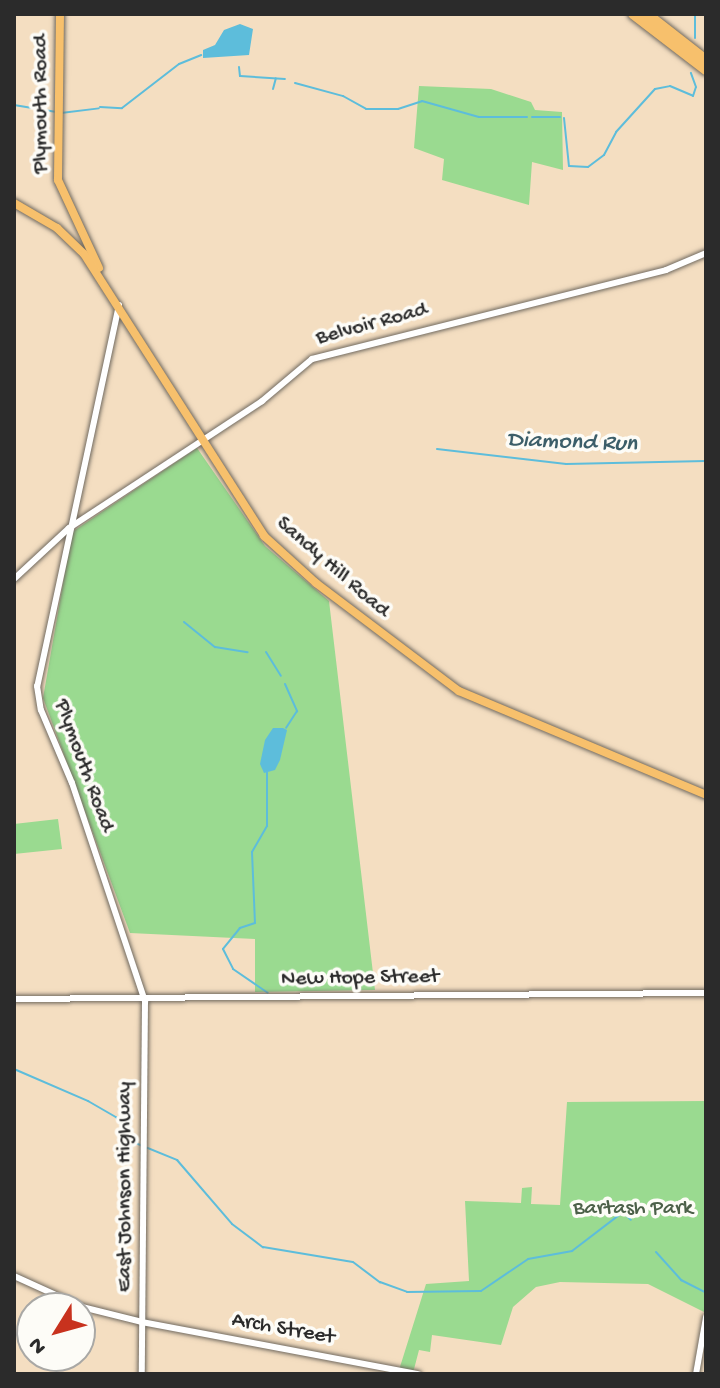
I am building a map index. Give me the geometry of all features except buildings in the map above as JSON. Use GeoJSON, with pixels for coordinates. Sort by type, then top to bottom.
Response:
{"type":"FeatureCollection","features":[{"type":"Feature","properties":{"kind":"highway"},"geometry":{"type":"LineString","coordinates":[[633,14],[706,70]]}},
{"type":"Feature","properties":{"kind":"highway"},"geometry":{"type":"LineString","coordinates":[[647,14],[706,60]]}},
{"type":"Feature","properties":{"kind":"main road","name":"Plymouth Road"},"geometry":{"type":"LineString","coordinates":[[60,14],[58,180],[104,280]]}},
{"type":"Feature","properties":{"kind":"main road","name":"Sandy Hill Road"},"geometry":{"type":"LineString","coordinates":[[14,203],[67,236],[104,280],[200,441],[264,536],[335,599],[426,668],[477,699],[706,795]]}},
{"type":"Feature","properties":{"kind":"street","name":"Belvoir Road"},"geometry":{"type":"LineString","coordinates":[[14,579],[69,528],[322,355],[666,270],[706,253]]}},
{"type":"Feature","properties":{"kind":"street","name":"Plymouth Road"},"geometry":{"type":"LineString","coordinates":[[119,305],[37,678],[39,701],[72,783],[145,1001]]}},
{"type":"Feature","properties":{"kind":"street","name":"New Hope Street"},"geometry":{"type":"LineString","coordinates":[[14,999],[145,1001],[706,993]]}},
{"type":"Feature","properties":{"kind":"street","name":"East Johnson Highway"},"geometry":{"type":"LineString","coordinates":[[142,1374],[145,1001]]}},
{"type":"Feature","properties":{"kind":"street","name":"Arch Street"},"geometry":{"type":"LineString","coordinates":[[14,1276],[82,1307],[142,1322],[418,1374]]}},
{"type":"Feature","properties":{"kind":"street"},"geometry":{"type":"LineString","coordinates":[[696,1374],[706,1317]]}},
{"type":"Feature","properties":{"kind":"green space"},"geometry":{"type":"Polygon","coordinates":[[[419,86],[491,89],[531,102],[535,110],[562,112],[563,170],[532,162],[529,205],[442,180],[444,159],[414,148],[419,86]]]}},
{"type":"Feature","properties":{"kind":"green space"},"geometry":{"type":"Polygon","coordinates":[[[197,448],[265,546],[329,601],[375,990],[255,992],[255,939],[130,933],[43,698],[72,532],[197,448]]]}},
{"type":"Feature","properties":{"kind":"green space"},"geometry":{"type":"Polygon","coordinates":[[[58,819],[62,849],[14,854],[14,824],[58,819]]]}},
{"type":"Feature","properties":{"kind":"green space","name":"Bartash Park"},"geometry":{"type":"Polygon","coordinates":[[[706,1101],[706,1313],[648,1284],[560,1282],[536,1287],[513,1307],[501,1345],[432,1335],[430,1352],[419,1350],[413,1373],[399,1370],[426,1284],[469,1281],[465,1201],[521,1203],[522,1188],[532,1187],[531,1204],[560,1205],[567,1102],[706,1101]]]}},
{"type":"Feature","properties":{"kind":"water"},"geometry":{"type":"Polygon","coordinates":[[[240,24],[253,29],[249,55],[203,58],[203,50],[215,45],[224,30],[240,24]]]}},
{"type":"Feature","properties":{"kind":"water"},"geometry":{"type":"Polygon","coordinates":[[[273,728],[287,730],[280,760],[275,770],[264,773],[260,764],[265,740],[273,728]]]}},
{"type":"Feature","properties":{"kind":"waterway"},"geometry":{"type":"LineString","coordinates":[[695,14],[695,38]]}},
{"type":"Feature","properties":{"kind":"waterway"},"geometry":{"type":"LineString","coordinates":[[100,107],[122,108],[179,64],[201,55]]}},
{"type":"Feature","properties":{"kind":"waterway"},"geometry":{"type":"LineString","coordinates":[[239,67],[240,76],[285,79]]}},
{"type":"Feature","properties":{"kind":"waterway"},"geometry":{"type":"LineString","coordinates":[[564,118],[569,166],[588,167],[604,155],[616,132],[655,89],[670,86],[693,96],[696,87],[691,73]]}},
{"type":"Feature","properties":{"kind":"waterway"},"geometry":{"type":"LineString","coordinates":[[273,89],[276,78]]}},
{"type":"Feature","properties":{"kind":"waterway"},"geometry":{"type":"LineString","coordinates":[[295,83],[343,96],[366,109],[398,109],[422,101],[479,117],[527,117]]}},
{"type":"Feature","properties":{"kind":"waterway"},"geometry":{"type":"LineString","coordinates":[[14,105],[56,112]]}},
{"type":"Feature","properties":{"kind":"waterway"},"geometry":{"type":"LineString","coordinates":[[61,113],[99,108]]}},
{"type":"Feature","properties":{"kind":"waterway"},"geometry":{"type":"LineString","coordinates":[[532,117],[560,117]]}},
{"type":"Feature","properties":{"kind":"waterway","name":"Diamond Run"},"geometry":{"type":"LineString","coordinates":[[437,449],[566,464],[706,461]]}},
{"type":"Feature","properties":{"kind":"waterway"},"geometry":{"type":"LineString","coordinates":[[184,622],[215,647],[248,652]]}},
{"type":"Feature","properties":{"kind":"waterway"},"geometry":{"type":"LineString","coordinates":[[266,652],[281,676]]}},
{"type":"Feature","properties":{"kind":"waterway"},"geometry":{"type":"LineString","coordinates":[[285,684],[297,711],[286,728]]}},
{"type":"Feature","properties":{"kind":"waterway"},"geometry":{"type":"LineString","coordinates":[[267,771],[267,826],[252,852],[255,923],[240,928],[223,949],[233,969],[268,993]]}},
{"type":"Feature","properties":{"kind":"waterway"},"geometry":{"type":"LineString","coordinates":[[14,1069],[88,1101],[116,1117],[133,1142],[177,1160],[232,1224],[263,1247],[353,1262],[380,1282],[407,1292],[481,1291],[528,1259],[572,1251],[623,1212],[631,1220]]}},
{"type":"Feature","properties":{"kind":"waterway"},"geometry":{"type":"LineString","coordinates":[[656,1252],[681,1280],[706,1293]]}}]}
